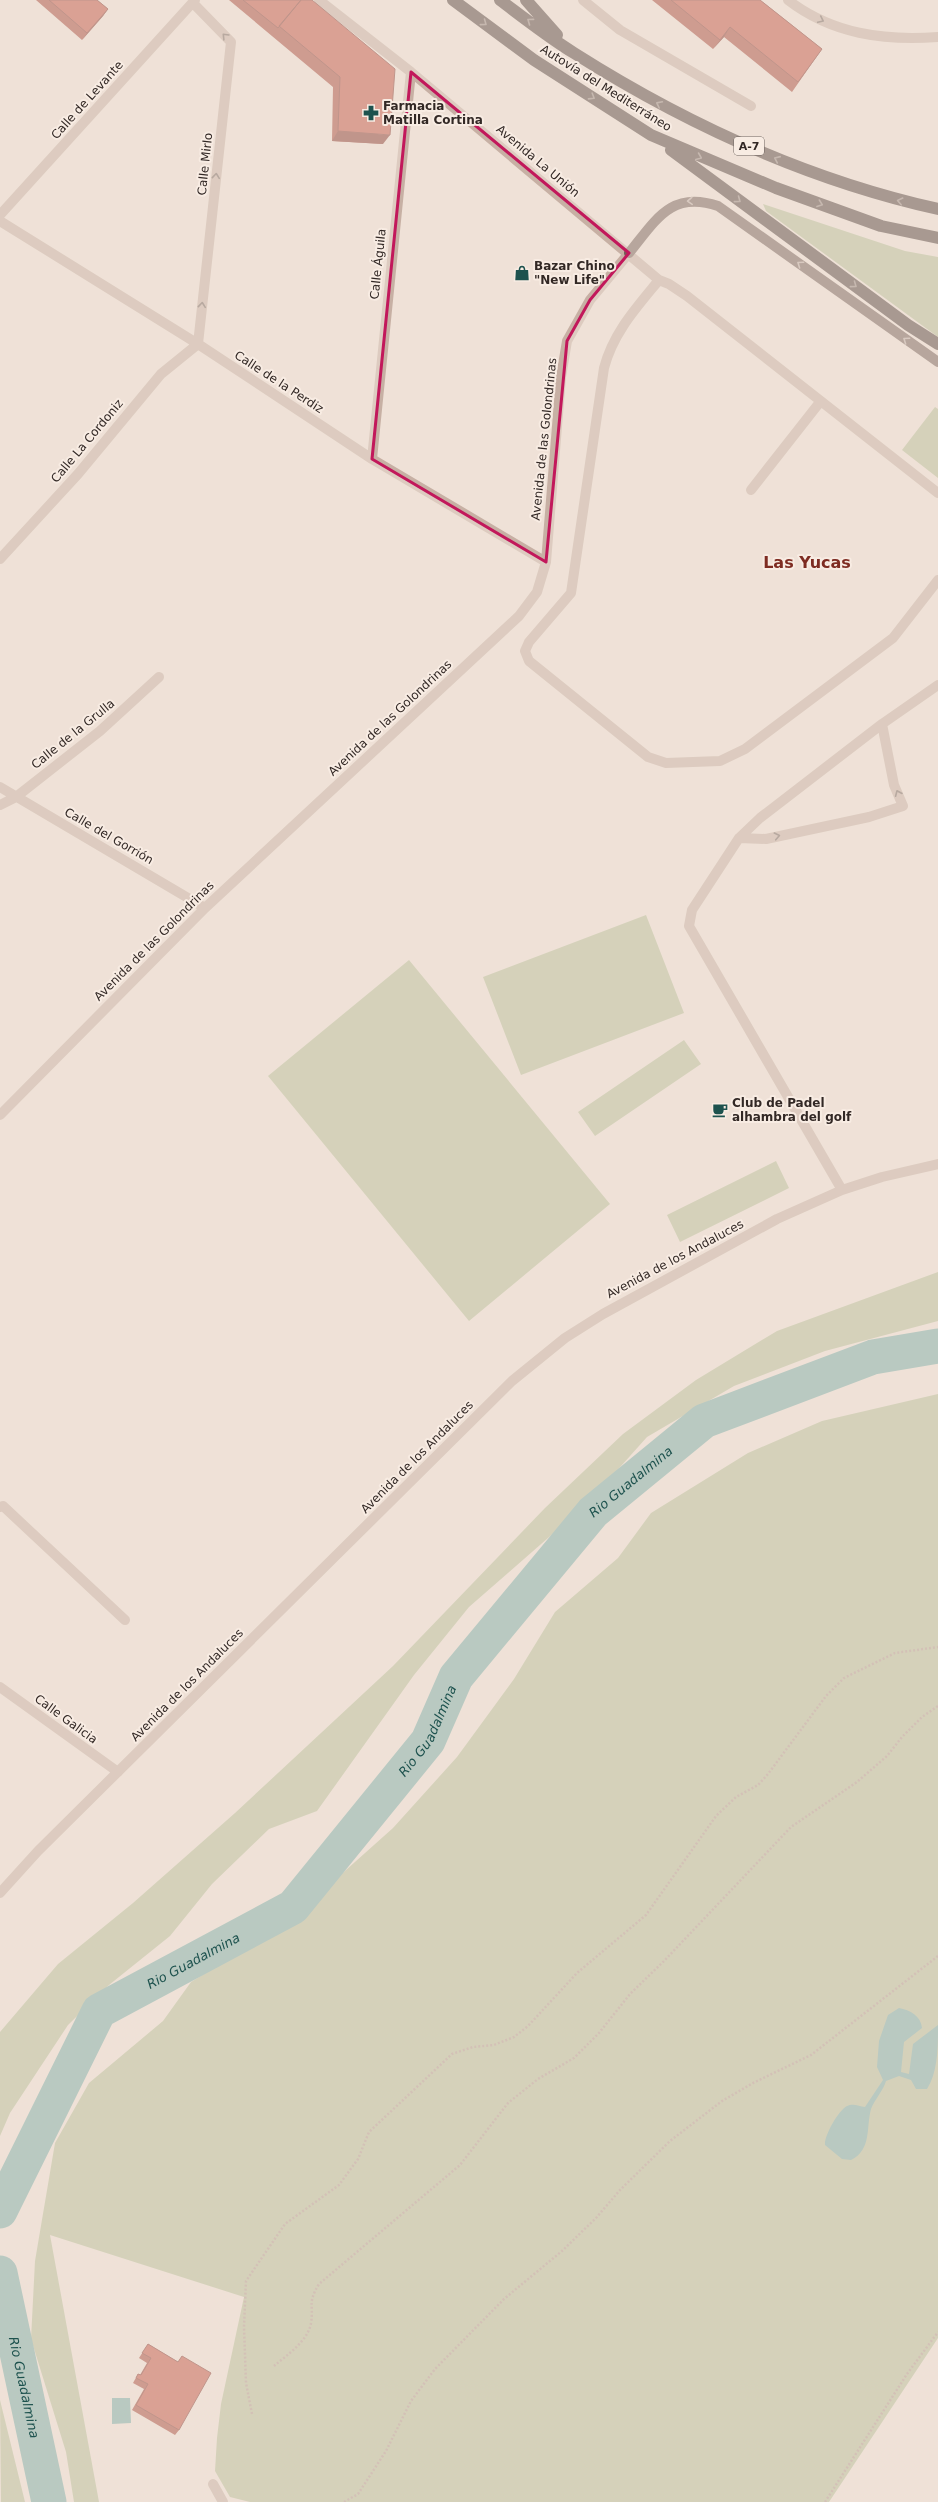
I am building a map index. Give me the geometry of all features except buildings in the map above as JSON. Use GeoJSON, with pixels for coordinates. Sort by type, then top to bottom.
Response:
{"type":"FeatureCollection","features":[{"type":"Feature","properties":{"kind":"highway","name":"Autovía del Mediterráneo"},"geometry":{"type":"LineString","coordinates":[[453,0],[534,60],[651,135],[769,186],[881,226],[938,238]]}},
{"type":"Feature","properties":{"kind":"highway","name":"Autovía del Mediterráneo"},"geometry":{"type":"LineString","coordinates":[[500,0],[573,52],[650,98],[721,134],[792,165],[889,198],[938,210]]}},
{"type":"Feature","properties":{"kind":"highway"},"geometry":{"type":"LineString","coordinates":[[526,0],[573,52]]}},
{"type":"Feature","properties":{"kind":"highway"},"geometry":{"type":"LineString","coordinates":[[651,135],[908,325],[938,344]]}},
{"type":"Feature","properties":{"kind":"main road"},"geometry":{"type":"LineString","coordinates":[[629,253],[667,210],[683,201],[701,200],[718,206],[938,362]]}},
{"type":"Feature","properties":{"kind":"street","name":"Avenida La Unión"},"geometry":{"type":"LineString","coordinates":[[319,0],[411,72],[629,253],[659,280],[687,296],[820,402],[938,493]]}},
{"type":"Feature","properties":{"kind":"street"},"geometry":{"type":"LineString","coordinates":[[583,0],[620,30],[751,106]]}},
{"type":"Feature","properties":{"kind":"street"},"geometry":{"type":"LineString","coordinates":[[788,0],[802,11],[841,30],[904,40],[938,38]]}},
{"type":"Feature","properties":{"kind":"street","name":"Calle de Levante"},"geometry":{"type":"LineString","coordinates":[[0,215],[194,1]]}},
{"type":"Feature","properties":{"kind":"street","name":"Calle Mirlo"},"geometry":{"type":"LineString","coordinates":[[194,1],[231,42],[198,344]]}},
{"type":"Feature","properties":{"kind":"street","name":"Calle Águila"},"geometry":{"type":"LineString","coordinates":[[372,459],[411,72]]}},
{"type":"Feature","properties":{"kind":"street","name":"Calle de la Perdiz"},"geometry":{"type":"LineString","coordinates":[[0,221],[198,344],[372,459],[546,562]]}},
{"type":"Feature","properties":{"kind":"street","name":"Avenida de las Golondrinas"},"geometry":{"type":"LineString","coordinates":[[0,1115],[205,908],[519,616],[537,592],[546,562],[561,377],[568,341],[590,300],[629,253]]}},
{"type":"Feature","properties":{"kind":"street"},"geometry":{"type":"LineString","coordinates":[[659,280],[622,326],[609,348],[604,368],[571,593],[529,642],[525,651],[529,661],[648,757],[666,763],[720,761],[745,749],[893,638],[938,580]]}},
{"type":"Feature","properties":{"kind":"street","name":"Calle La Cordoniz"},"geometry":{"type":"LineString","coordinates":[[0,559],[78,474],[161,374],[198,344]]}},
{"type":"Feature","properties":{"kind":"street"},"geometry":{"type":"LineString","coordinates":[[751,490],[820,402]]}},
{"type":"Feature","properties":{"kind":"street","name":"Calle de la Grulla"},"geometry":{"type":"LineString","coordinates":[[0,805],[16,797],[100,731],[159,677]]}},
{"type":"Feature","properties":{"kind":"street"},"geometry":{"type":"LineString","coordinates":[[842,1190],[690,926],[692,910],[738,838],[760,818],[882,724],[938,685]]}},
{"type":"Feature","properties":{"kind":"street"},"geometry":{"type":"LineString","coordinates":[[738,838],[766,839],[869,817],[903,806],[894,785],[882,724]]}},
{"type":"Feature","properties":{"kind":"street","name":"Calle del Gorrión"},"geometry":{"type":"LineString","coordinates":[[0,787],[205,908]]}},
{"type":"Feature","properties":{"kind":"street","name":"Avenida de los Andaluces"},"geometry":{"type":"LineString","coordinates":[[0,1893],[38,1851],[512,1381],[565,1338],[603,1314],[770,1223],[842,1190],[882,1177],[938,1164]]}},
{"type":"Feature","properties":{"kind":"street"},"geometry":{"type":"LineString","coordinates":[[0,1507],[3,1506],[125,1620]]}},
{"type":"Feature","properties":{"kind":"street","name":"Calle Galicia"},"geometry":{"type":"LineString","coordinates":[[0,1687],[118,1772]]}},
{"type":"Feature","properties":{"kind":"street"},"geometry":{"type":"LineString","coordinates":[[212,2484],[223,2502]]}},
{"type":"Feature","properties":{"kind":"path"},"geometry":{"type":"LineString","coordinates":[[252,2414],[246,2383],[244,2327],[246,2281],[285,2224],[339,2185],[358,2159],[369,2132],[452,2054],[472,2047],[494,2046],[514,2037],[528,2026],[577,1973],[646,1915],[716,1816],[736,1797],[758,1785],[768,1774],[826,1696],[844,1678],[895,1654],[938,1647]]}},
{"type":"Feature","properties":{"kind":"path"},"geometry":{"type":"LineString","coordinates":[[274,2366],[297,2346],[307,2333],[311,2323],[311,2298],[319,2284],[460,2165],[508,2103],[538,2079],[579,2053],[599,2034],[630,1994],[664,1961],[791,1827],[857,1782],[887,1756],[902,1737],[922,1716],[938,1706]]}},
{"type":"Feature","properties":{"kind":"path"},"geometry":{"type":"LineString","coordinates":[[344,2502],[358,2494],[386,2451],[411,2401],[436,2369],[504,2299],[562,2251],[590,2224],[620,2190],[670,2141],[722,2101],[753,2083],[811,2055],[938,1956]]}},
{"type":"Feature","properties":{"kind":"path"},"geometry":{"type":"LineString","coordinates":[[825,2502],[907,2374],[938,2332]]}},
{"type":"Feature","properties":{"kind":"highlighted area"},"geometry":{"type":"Polygon","coordinates":[[[411,72],[629,253],[590,300],[567,341],[546,562],[372,459],[411,72]]]}},
{"type":"Feature","properties":{"kind":"green space"},"geometry":{"type":"Polygon","coordinates":[[[763,204],[905,251],[938,257],[938,337],[766,211],[763,204]]]}},
{"type":"Feature","properties":{"kind":"green space"},"geometry":{"type":"Polygon","coordinates":[[[935,407],[938,409],[938,478],[902,450],[935,407]]]}},
{"type":"Feature","properties":{"kind":"green space"},"geometry":{"type":"Polygon","coordinates":[[[646,915],[684,1013],[521,1075],[483,977],[646,915]]]}},
{"type":"Feature","properties":{"kind":"green space"},"geometry":{"type":"Polygon","coordinates":[[[409,960],[610,1204],[469,1321],[268,1076],[409,960]]]}},
{"type":"Feature","properties":{"kind":"green space"},"geometry":{"type":"Polygon","coordinates":[[[684,1040],[701,1064],[595,1136],[578,1112],[684,1040]]]}},
{"type":"Feature","properties":{"kind":"green space"},"geometry":{"type":"Polygon","coordinates":[[[776,1161],[789,1188],[680,1242],[667,1215],[776,1161]]]}},
{"type":"Feature","properties":{"kind":"green space"},"geometry":{"type":"Polygon","coordinates":[[[938,1272],[938,1321],[825,1351],[734,1386],[647,1437],[588,1503],[469,1607],[414,1675],[317,1811],[269,1829],[212,1884],[170,1936],[109,1985],[68,2025],[10,2113],[0,2136],[0,2032],[58,1964],[133,1903],[235,1813],[393,1666],[545,1508],[623,1434],[696,1380],[777,1331],[938,1272]]]}},
{"type":"Feature","properties":{"kind":"green space"},"geometry":{"type":"Polygon","coordinates":[[[938,1394],[938,2338],[829,2502],[250,2502],[230,2497],[215,2471],[217,2438],[221,2404],[244,2297],[50,2235],[99,2502],[74,2502],[66,2452],[31,2339],[35,2261],[55,2143],[89,2083],[163,2021],[191,1982],[258,1941],[318,1895],[393,1828],[457,1757],[514,1679],[555,1612],[618,1558],[651,1513],[748,1453],[822,1421],[938,1394]]]}},
{"type":"Feature","properties":{"kind":"green space"},"geometry":{"type":"Polygon","coordinates":[[[0,2400],[25,2502],[1,2502],[0,2400]]]}},
{"type":"Feature","properties":{"kind":"water"},"geometry":{"type":"Polygon","coordinates":[[[899,2008],[914,2014],[920,2020],[922,2028],[904,2042],[901,2072],[909,2074],[913,2044],[938,2025],[937,2059],[931,2082],[927,2089],[916,2089],[911,2080],[899,2076],[886,2081],[871,2109],[867,2138],[862,2150],[858,2156],[851,2160],[842,2159],[825,2145],[829,2130],[836,2118],[847,2106],[856,2105],[865,2107],[883,2080],[877,2067],[879,2041],[888,2015],[899,2008]]]}},
{"type":"Feature","properties":{"kind":"water"},"geometry":{"type":"Polygon","coordinates":[[[112,2398],[130,2398],[131,2423],[112,2424],[112,2398]]]}},
{"type":"Feature","properties":{"kind":"waterway","name":"Rio Guadalmina"},"geometry":{"type":"LineString","coordinates":[[0,2211],[99,2011],[293,1907],[428,1741],[456,1677],[593,1512],[704,1421],[873,1357],[938,1346]]}},
{"type":"Feature","properties":{"kind":"waterway","name":"Rio Guadalmina"},"geometry":{"type":"LineString","coordinates":[[0,2273],[49,2502]]}},
{"type":"Feature","properties":{"kind":"place","name":"Farmacia Matilla Cortina"},"geometry":{"type":"Point","coordinates":[371,113]}},
{"type":"Feature","properties":{"kind":"place","name":"Bazar Chino \"New Life\""},"geometry":{"type":"Point","coordinates":[522,273]}},
{"type":"Feature","properties":{"kind":"place","name":"Club de Padel alhambra del golf"},"geometry":{"type":"Point","coordinates":[720,1110]}},
{"type":"Feature","properties":{"kind":"district","name":"Las Yucas"},"geometry":{"type":"Point","coordinates":[807,562]}}]}
